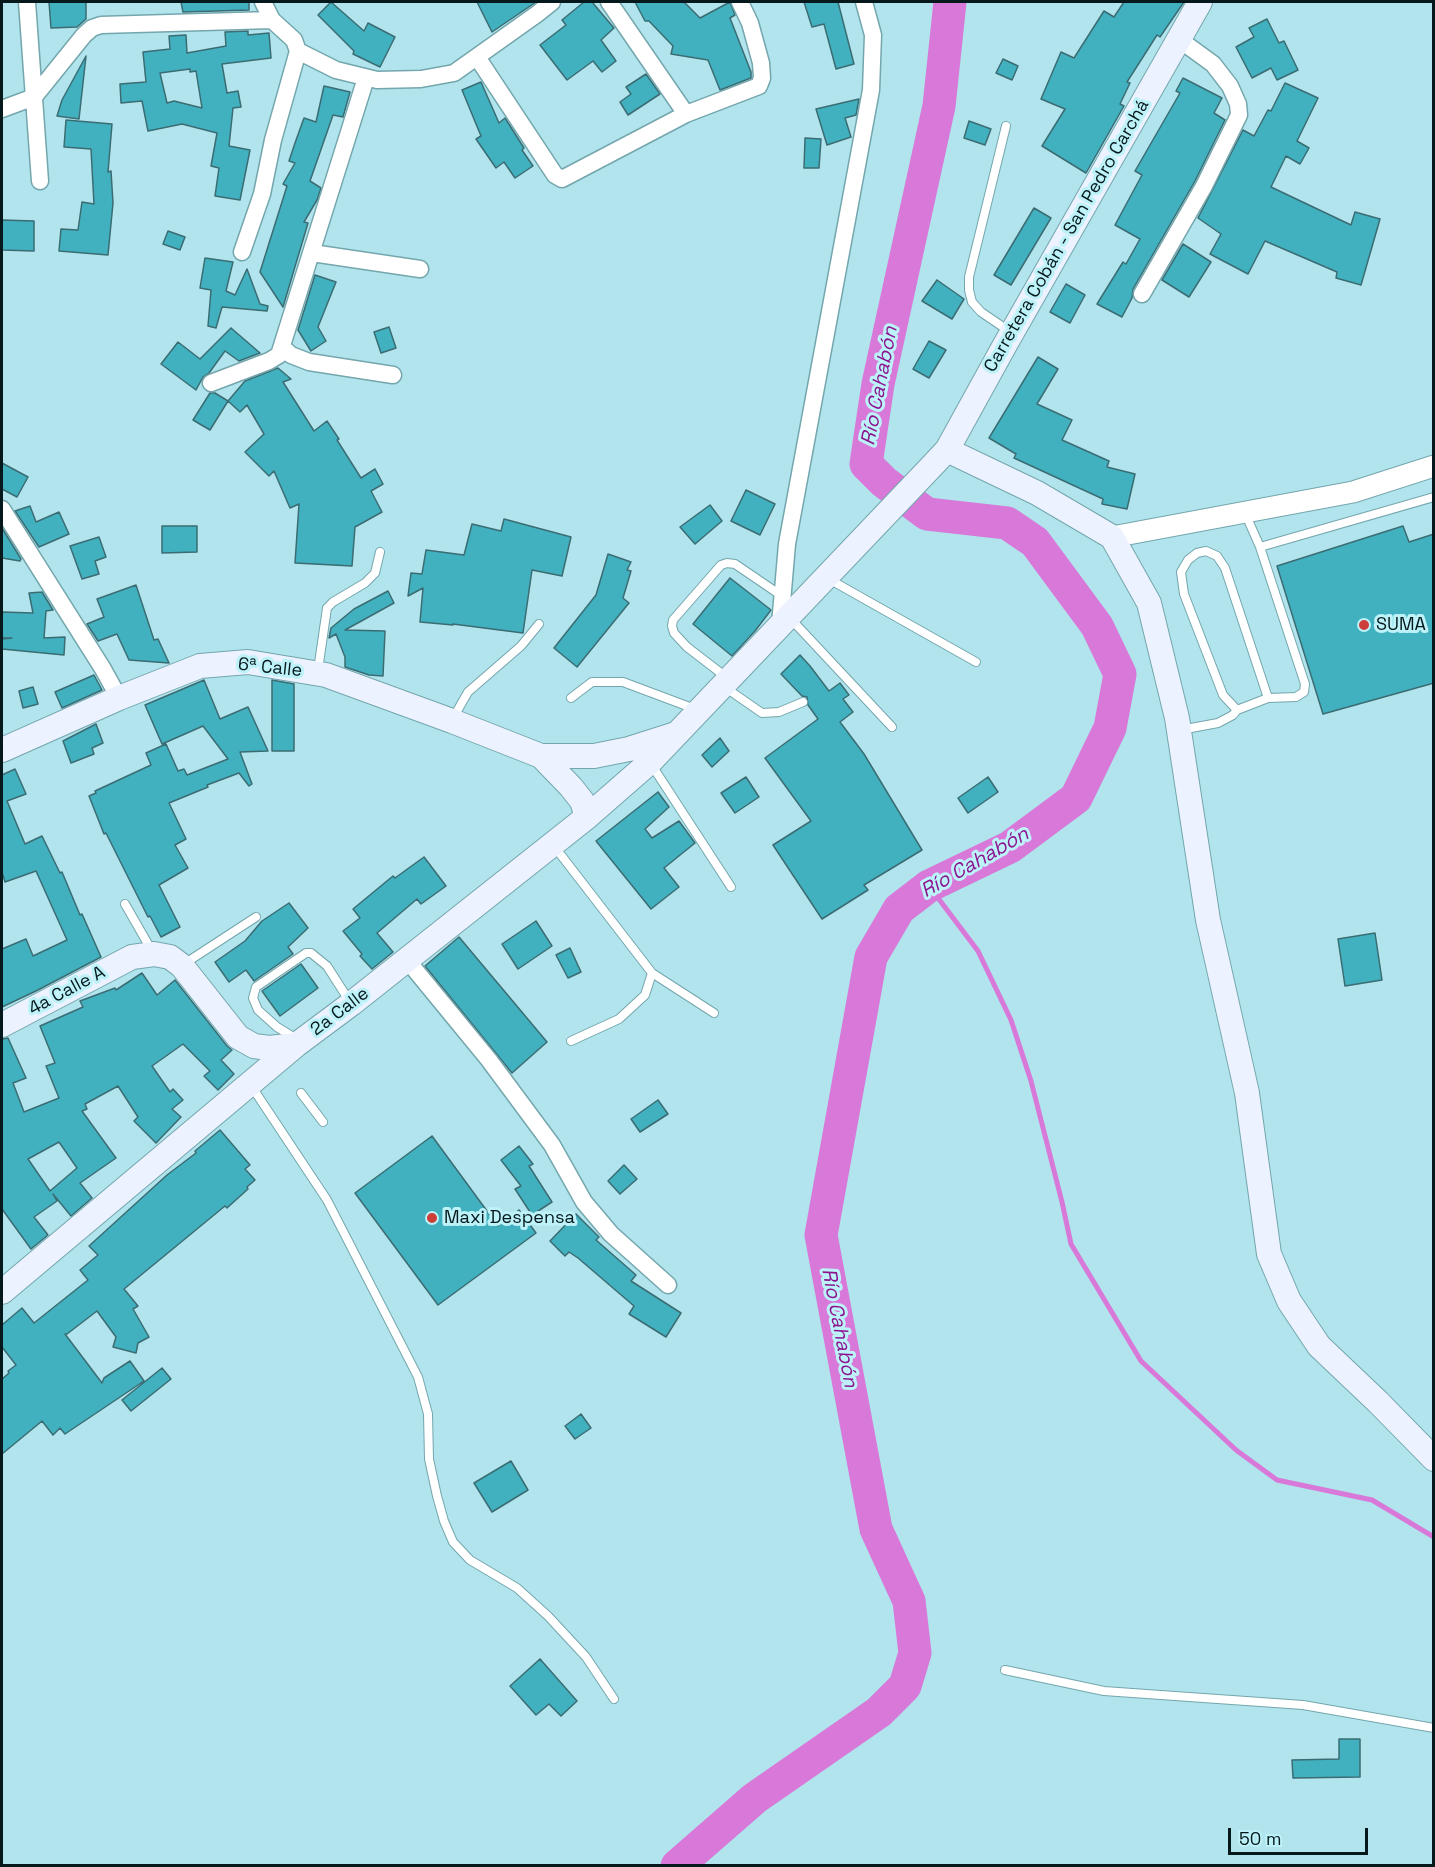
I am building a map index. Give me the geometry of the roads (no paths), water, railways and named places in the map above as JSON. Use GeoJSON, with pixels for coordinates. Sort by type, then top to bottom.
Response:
{"type":"FeatureCollection","features":[{"type":"Feature","properties":{"kind":"main road","name":"Carretera Cobán - San Pedro Carchá"},"geometry":{"type":"LineString","coordinates":[[827,578],[939,458],[1200,2]]}},
{"type":"Feature","properties":{"kind":"main road"},"geometry":{"type":"LineString","coordinates":[[939,458],[1037,493],[1112,537],[1149,603],[1179,730],[1208,920],[1247,1093],[1269,1254],[1288,1301],[1319,1346],[1434,1460]]}},
{"type":"Feature","properties":{"kind":"main road","name":"2a Calle"},"geometry":{"type":"LineString","coordinates":[[2,1292],[299,1043],[351,1005],[587,817],[650,762],[678,733],[726,683],[784,612],[827,578]]}},
{"type":"Feature","properties":{"kind":"main road","name":"6ª Calle"},"geometry":{"type":"LineString","coordinates":[[2,750],[119,698],[200,666],[248,662],[318,674],[452,721],[542,756],[594,756],[629,749],[678,733]]}},
{"type":"Feature","properties":{"kind":"main road","name":"6ª Calle"},"geometry":{"type":"LineString","coordinates":[[542,756],[582,801],[587,817]]}},
{"type":"Feature","properties":{"kind":"main road"},"geometry":{"type":"LineString","coordinates":[[143,955],[171,957],[182,966],[238,1036],[254,1046],[269,1048],[299,1043]]}},
{"type":"Feature","properties":{"kind":"main road","name":"4a Calle A"},"geometry":{"type":"LineString","coordinates":[[2,1025],[143,955]]}},
{"type":"Feature","properties":{"kind":"street"},"geometry":{"type":"LineString","coordinates":[[27,2],[40,182]]}},
{"type":"Feature","properties":{"kind":"street"},"geometry":{"type":"LineString","coordinates":[[242,252],[261,194],[273,140],[298,51],[294,40],[272,20],[263,2]]}},
{"type":"Feature","properties":{"kind":"street"},"geometry":{"type":"LineString","coordinates":[[298,51],[336,70],[376,80],[422,79],[454,73],[552,2]]}},
{"type":"Feature","properties":{"kind":"street"},"geometry":{"type":"LineString","coordinates":[[609,2],[686,114]]}},
{"type":"Feature","properties":{"kind":"street"},"geometry":{"type":"LineString","coordinates":[[477,57],[555,175],[562,180],[686,114],[759,86],[762,78],[761,63],[750,23],[740,2]]}},
{"type":"Feature","properties":{"kind":"street"},"geometry":{"type":"LineString","coordinates":[[784,612],[787,544],[871,90],[873,35],[864,2]]}},
{"type":"Feature","properties":{"kind":"street"},"geometry":{"type":"LineString","coordinates":[[2,109],[34,97],[70,51],[92,28],[101,25],[272,20]]}},
{"type":"Feature","properties":{"kind":"street"},"geometry":{"type":"LineString","coordinates":[[1142,294],[1204,186],[1239,115],[1238,104],[1230,86],[1213,64],[1180,40]]}},
{"type":"Feature","properties":{"kind":"street"},"geometry":{"type":"LineString","coordinates":[[211,383],[279,355],[366,78]]}},
{"type":"Feature","properties":{"kind":"street"},"geometry":{"type":"LineString","coordinates":[[312,253],[420,269]]}},
{"type":"Feature","properties":{"kind":"street"},"geometry":{"type":"LineString","coordinates":[[282,347],[291,355],[309,362],[393,375]]}},
{"type":"Feature","properties":{"kind":"street"},"geometry":{"type":"LineString","coordinates":[[1112,537],[1353,492],[1434,466]]}},
{"type":"Feature","properties":{"kind":"street"},"geometry":{"type":"LineString","coordinates":[[2,509],[119,698]]}},
{"type":"Feature","properties":{"kind":"street"},"geometry":{"type":"LineString","coordinates":[[407,960],[489,1060],[552,1145],[584,1202],[611,1234],[668,1285]]}},
{"type":"Feature","properties":{"kind":"lane"},"geometry":{"type":"LineString","coordinates":[[1006,126],[969,277],[969,290],[972,302],[981,312],[1012,332]]}},
{"type":"Feature","properties":{"kind":"lane"},"geometry":{"type":"LineString","coordinates":[[1260,547],[1434,497]]}},
{"type":"Feature","properties":{"kind":"lane"},"geometry":{"type":"LineString","coordinates":[[1179,730],[1218,723],[1233,716],[1237,710],[1268,698],[1296,697],[1304,692],[1305,684],[1260,547],[1245,512]]}},
{"type":"Feature","properties":{"kind":"lane"},"geometry":{"type":"LineString","coordinates":[[1237,710],[1223,694],[1184,594],[1182,572],[1188,560],[1197,553],[1206,551],[1217,556],[1225,568],[1268,698]]}},
{"type":"Feature","properties":{"kind":"lane"},"geometry":{"type":"LineString","coordinates":[[318,674],[327,608],[333,602],[365,584],[375,573],[380,552]]}},
{"type":"Feature","properties":{"kind":"lane"},"geometry":{"type":"LineString","coordinates":[[803,702],[779,712],[762,712],[726,683],[674,633],[673,620],[721,565],[735,564],[784,612],[892,727]]}},
{"type":"Feature","properties":{"kind":"lane"},"geometry":{"type":"LineString","coordinates":[[827,578],[976,662]]}},
{"type":"Feature","properties":{"kind":"lane"},"geometry":{"type":"LineString","coordinates":[[452,721],[468,692],[521,646],[539,624]]}},
{"type":"Feature","properties":{"kind":"lane"},"geometry":{"type":"LineString","coordinates":[[571,698],[592,682],[623,682],[700,710]]}},
{"type":"Feature","properties":{"kind":"lane"},"geometry":{"type":"LineString","coordinates":[[650,762],[731,887]]}},
{"type":"Feature","properties":{"kind":"lane"},"geometry":{"type":"LineString","coordinates":[[552,844],[652,973],[714,1013]]}},
{"type":"Feature","properties":{"kind":"lane"},"geometry":{"type":"LineString","coordinates":[[125,904],[143,955]]}},
{"type":"Feature","properties":{"kind":"lane"},"geometry":{"type":"LineString","coordinates":[[182,966],[256,917]]}},
{"type":"Feature","properties":{"kind":"lane"},"geometry":{"type":"LineString","coordinates":[[299,1043],[258,1010],[253,998],[256,987],[311,953],[327,966],[351,1005]]}},
{"type":"Feature","properties":{"kind":"lane"},"geometry":{"type":"LineString","coordinates":[[571,1041],[620,1020],[645,995],[652,973]]}},
{"type":"Feature","properties":{"kind":"lane"},"geometry":{"type":"LineString","coordinates":[[250,1084],[327,1200],[418,1377],[428,1414],[429,1459],[444,1521],[453,1542],[470,1560],[517,1588],[548,1616],[586,1657],[614,1699]]}},
{"type":"Feature","properties":{"kind":"lane"},"geometry":{"type":"LineString","coordinates":[[301,1093],[323,1122]]}},
{"type":"Feature","properties":{"kind":"lane"},"geometry":{"type":"LineString","coordinates":[[1005,1670],[1104,1690],[1303,1705],[1434,1728]]}},
{"type":"Feature","properties":{"kind":"waterway","name":"Río Cahabón"},"geometry":{"type":"LineString","coordinates":[[677,1866],[755,1798],[879,1712],[905,1686],[915,1653],[909,1601],[876,1529],[821,1235],[871,957],[899,909],[929,886],[1010,847],[1076,798],[1110,728],[1120,674],[1097,626],[1035,542],[1007,523],[927,514],[884,482],[866,464],[878,384],[939,106],[950,2]]}},
{"type":"Feature","properties":{"kind":"waterway"},"geometry":{"type":"LineString","coordinates":[[929,886],[978,951],[1011,1020],[1031,1081],[1071,1244],[1141,1361],[1236,1450],[1277,1480],[1372,1500],[1434,1537]]}},
{"type":"Feature","properties":{"kind":"place","name":"SUMA"},"geometry":{"type":"Point","coordinates":[1364,625]}},
{"type":"Feature","properties":{"kind":"place","name":"Maxi Despensa"},"geometry":{"type":"Point","coordinates":[432,1218]}}]}
